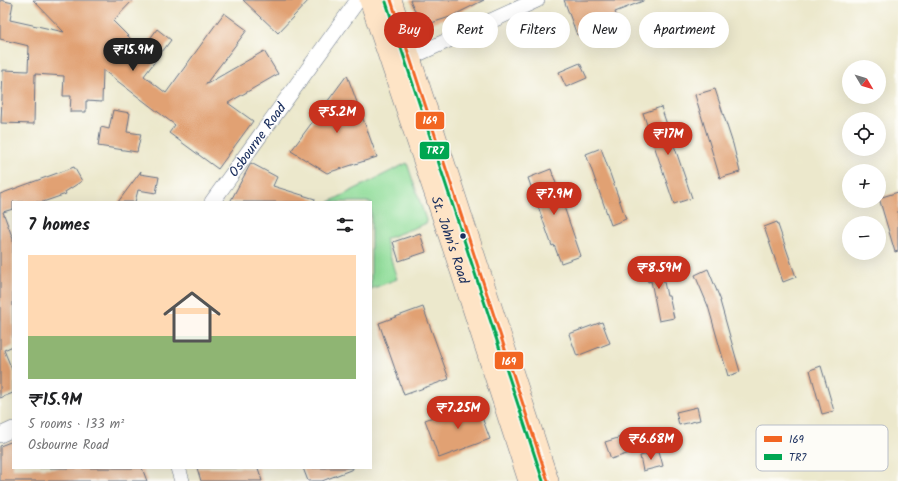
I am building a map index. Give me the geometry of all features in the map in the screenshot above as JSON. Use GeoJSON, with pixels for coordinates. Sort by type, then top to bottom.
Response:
{"type":"FeatureCollection","features":[{"type":"Feature","properties":{"kind":"main road","name":"St. John's Road"},"geometry":{"type":"LineString","coordinates":[[370,0],[461,271],[529,481]]}},
{"type":"Feature","properties":{"kind":"main road","name":"St. John's Road"},"geometry":{"type":"LineString","coordinates":[[391,0],[548,481]]}},
{"type":"Feature","properties":{"kind":"street","name":"Osbourne Road"},"geometry":{"type":"LineString","coordinates":[[213,201],[358,0]]}},
{"type":"Feature","properties":{"kind":"street"},"geometry":{"type":"LineString","coordinates":[[409,58],[537,0]]}},
{"type":"Feature","properties":{"kind":"street"},"geometry":{"type":"LineString","coordinates":[[0,435],[12,429]]}},
{"type":"Feature","properties":{"kind":"street"},"geometry":{"type":"LineString","coordinates":[[178,469],[182,481]]}},
{"type":"Feature","properties":{"kind":"green space"},"geometry":{"type":"Polygon","coordinates":[[[407,163],[427,223],[385,239],[397,279],[372,289],[372,201],[331,201],[407,163]]]}},
{"type":"Feature","properties":{"kind":"building"},"geometry":{"type":"Polygon","coordinates":[[[0,0],[13,3],[10,20],[64,32],[33,0],[133,0],[113,21],[142,50],[157,29],[171,40],[144,76],[166,93],[224,13],[247,30],[205,85],[264,51],[278,74],[228,103],[253,121],[218,169],[169,133],[175,125],[103,70],[102,102],[86,101],[86,112],[70,112],[71,96],[63,96],[64,76],[35,74],[34,124],[1,123],[3,70],[28,71],[29,46],[0,39],[0,0]]]}},
{"type":"Feature","properties":{"kind":"building"},"geometry":{"type":"Polygon","coordinates":[[[243,0],[309,0],[278,33],[243,0]]]}},
{"type":"Feature","properties":{"kind":"building"},"geometry":{"type":"Polygon","coordinates":[[[410,0],[484,0],[460,12],[442,12],[442,20],[434,22],[434,12],[416,12],[410,0]]]}},
{"type":"Feature","properties":{"kind":"building"},"geometry":{"type":"Polygon","coordinates":[[[564,0],[643,0],[615,12],[578,12],[577,35],[570,16],[570,12],[568,12],[564,0]]]}},
{"type":"Feature","properties":{"kind":"building"},"geometry":{"type":"Polygon","coordinates":[[[580,63],[587,78],[566,87],[559,72],[580,63]]]}},
{"type":"Feature","properties":{"kind":"building"},"geometry":{"type":"Polygon","coordinates":[[[347,75],[377,157],[327,173],[291,151],[347,75]]]}},
{"type":"Feature","properties":{"kind":"building"},"geometry":{"type":"Polygon","coordinates":[[[715,89],[733,144],[740,172],[720,178],[695,95],[715,89]]]}},
{"type":"Feature","properties":{"kind":"building"},"geometry":{"type":"Polygon","coordinates":[[[661,107],[692,198],[674,204],[643,113],[661,107]]]}},
{"type":"Feature","properties":{"kind":"building"},"geometry":{"type":"Polygon","coordinates":[[[113,110],[130,113],[127,132],[141,134],[137,152],[98,146],[101,127],[109,129],[113,110]]]}},
{"type":"Feature","properties":{"kind":"building"},"geometry":{"type":"Polygon","coordinates":[[[601,148],[626,219],[611,225],[586,154],[601,148]]]}},
{"type":"Feature","properties":{"kind":"building"},"geometry":{"type":"Polygon","coordinates":[[[251,163],[277,177],[273,186],[315,199],[314,201],[231,201],[251,163]]]}},
{"type":"Feature","properties":{"kind":"building"},"geometry":{"type":"Polygon","coordinates":[[[74,167],[82,181],[65,192],[66,194],[46,201],[12,201],[12,209],[3,212],[12,236],[12,346],[4,350],[12,370],[12,393],[0,398],[0,194],[74,167]]]}},
{"type":"Feature","properties":{"kind":"building"},"geometry":{"type":"Polygon","coordinates":[[[551,169],[581,256],[561,263],[554,245],[552,246],[528,178],[551,169]]]}},
{"type":"Feature","properties":{"kind":"building"},"geometry":{"type":"Polygon","coordinates":[[[141,171],[140,174],[159,177],[156,193],[138,190],[135,201],[119,201],[141,171]]]}},
{"type":"Feature","properties":{"kind":"building"},"geometry":{"type":"Polygon","coordinates":[[[898,192],[898,251],[895,252],[886,222],[886,216],[884,216],[882,208],[886,208],[886,196],[898,192]]]}},
{"type":"Feature","properties":{"kind":"building"},"geometry":{"type":"Polygon","coordinates":[[[777,222],[796,277],[783,282],[764,227],[777,222]]]}},
{"type":"Feature","properties":{"kind":"building"},"geometry":{"type":"Polygon","coordinates":[[[420,233],[426,252],[399,261],[393,242],[420,233]]]}},
{"type":"Feature","properties":{"kind":"building"},"geometry":{"type":"Polygon","coordinates":[[[659,259],[667,296],[669,296],[674,318],[659,321],[651,281],[648,282],[643,262],[659,259]]]}},
{"type":"Feature","properties":{"kind":"building"},"geometry":{"type":"Polygon","coordinates":[[[708,269],[721,301],[740,372],[728,376],[708,306],[695,275],[708,269]]]}},
{"type":"Feature","properties":{"kind":"building"},"geometry":{"type":"Polygon","coordinates":[[[423,307],[449,379],[404,395],[379,323],[423,307]]]}},
{"type":"Feature","properties":{"kind":"building"},"geometry":{"type":"Polygon","coordinates":[[[602,322],[610,343],[577,356],[569,334],[602,322]]]}},
{"type":"Feature","properties":{"kind":"building"},"geometry":{"type":"Polygon","coordinates":[[[821,366],[834,411],[822,414],[810,370],[821,366]]]}},
{"type":"Feature","properties":{"kind":"building"},"geometry":{"type":"Polygon","coordinates":[[[476,401],[490,439],[439,458],[425,420],[476,401]]]}},
{"type":"Feature","properties":{"kind":"building"},"geometry":{"type":"Polygon","coordinates":[[[697,407],[700,420],[679,425],[676,412],[697,407]]]}},
{"type":"Feature","properties":{"kind":"building"},"geometry":{"type":"Polygon","coordinates":[[[634,433],[639,450],[611,459],[605,442],[634,433]]]}},
{"type":"Feature","properties":{"kind":"building"},"geometry":{"type":"Polygon","coordinates":[[[12,441],[12,469],[142,469],[147,481],[0,481],[0,446],[12,441]]]}},
{"type":"Feature","properties":{"kind":"building"},"geometry":{"type":"Polygon","coordinates":[[[659,451],[663,466],[643,471],[640,456],[659,451]]]}},
{"type":"Feature","properties":{"kind":"building"},"geometry":{"type":"Polygon","coordinates":[[[197,469],[258,469],[262,481],[201,481],[197,469]]]}},
{"type":"Feature","properties":{"kind":"building"},"geometry":{"type":"Polygon","coordinates":[[[303,469],[353,469],[322,481],[308,481],[303,469]]]}},
{"type":"Feature","properties":{"kind":"transit line","name":"169"},"geometry":{"type":"LineString","coordinates":[[391,0],[548,481]]}},
{"type":"Feature","properties":{"kind":"transit line","name":"TR7"},"geometry":{"type":"LineString","coordinates":[[386,2],[543,481]]}}]}
